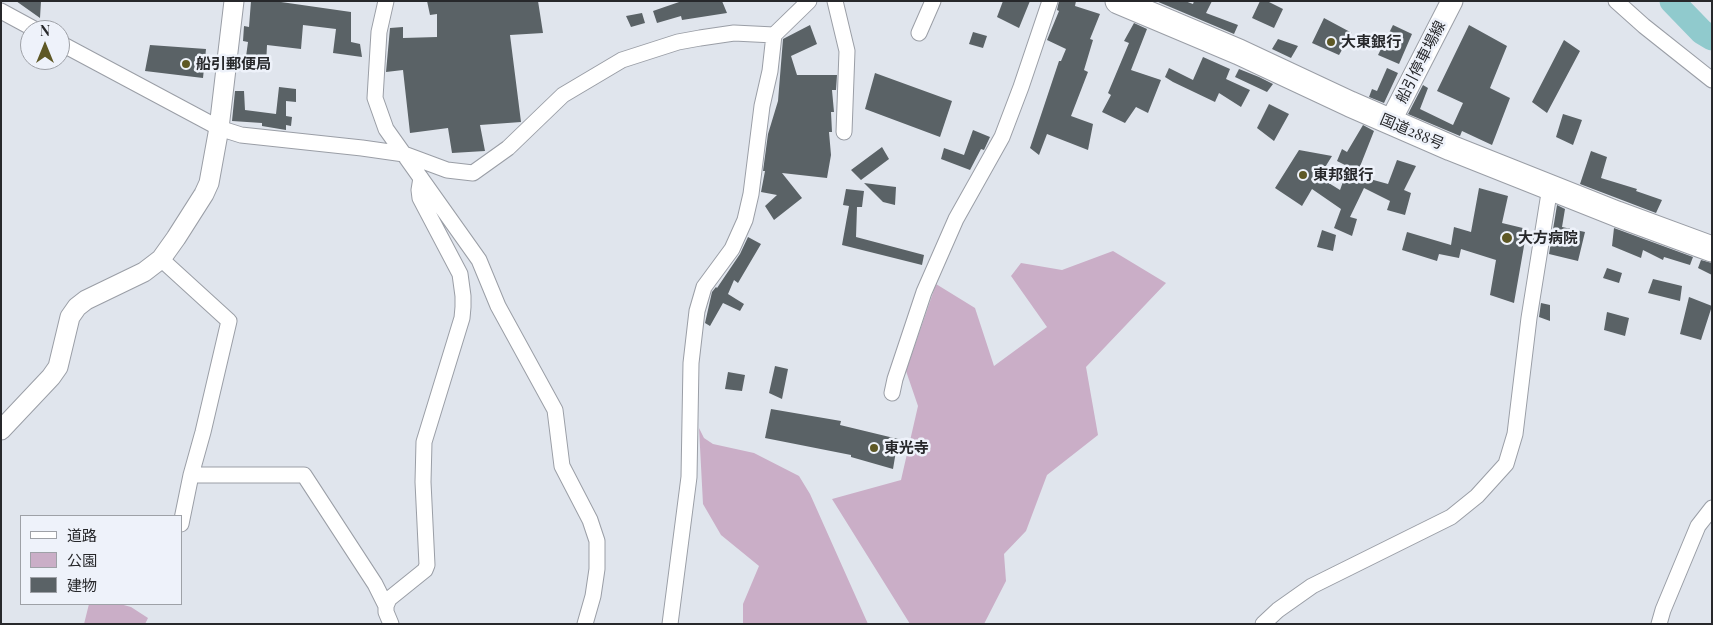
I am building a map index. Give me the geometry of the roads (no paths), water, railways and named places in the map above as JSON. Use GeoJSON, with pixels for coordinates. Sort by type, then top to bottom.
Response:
{"type":"FeatureCollection","features":[{"type":"Feature","properties":{"kind":"highway","name":"国道288号"},"geometry":{"type":"LineString","coordinates":[[1118,1],[1239,52],[1451,148],[1712,249]]}},
{"type":"Feature","properties":{"kind":"main road","name":"船引停車場線"},"geometry":{"type":"LineString","coordinates":[[1390,122],[1452,1]]}},
{"type":"Feature","properties":{"kind":"street"},"geometry":{"type":"LineString","coordinates":[[1,430],[51,377],[58,367],[70,317],[77,307],[86,300],[144,272],[161,259],[209,183],[219,128],[234,1]]}},
{"type":"Feature","properties":{"kind":"street"},"geometry":{"type":"LineString","coordinates":[[386,1],[379,32],[375,98],[386,129],[479,260],[498,306],[555,410],[562,466],[590,520],[597,541],[597,569],[586,624]]}},
{"type":"Feature","properties":{"kind":"street"},"geometry":{"type":"LineString","coordinates":[[670,624],[689,477],[691,363],[697,311],[704,287],[732,250],[745,220],[751,194],[762,106],[770,71],[774,35],[808,1]]}},
{"type":"Feature","properties":{"kind":"street"},"geometry":{"type":"LineString","coordinates":[[834,1],[847,50],[844,132]]}},
{"type":"Feature","properties":{"kind":"street"},"geometry":{"type":"LineString","coordinates":[[919,33],[933,1]]}},
{"type":"Feature","properties":{"kind":"street"},"geometry":{"type":"LineString","coordinates":[[892,393],[924,292],[956,219],[1002,136],[1050,1]]}},
{"type":"Feature","properties":{"kind":"street"},"geometry":{"type":"LineString","coordinates":[[1616,1],[1644,26],[1712,80]]}},
{"type":"Feature","properties":{"kind":"street"},"geometry":{"type":"LineString","coordinates":[[1,11],[20,21]]}},
{"type":"Feature","properties":{"kind":"street"},"geometry":{"type":"LineString","coordinates":[[70,48],[219,128],[241,135],[404,154],[447,170],[473,173],[508,148],[563,95],[622,60],[678,42],[700,38],[734,33],[774,35]]}},
{"type":"Feature","properties":{"kind":"street"},"geometry":{"type":"LineString","coordinates":[[391,624],[386,612],[389,599],[425,570],[427,565],[423,482],[424,442],[462,318],[464,296],[460,274],[420,198],[421,178]]}},
{"type":"Feature","properties":{"kind":"street"},"geometry":{"type":"LineString","coordinates":[[1263,624],[1278,610],[1312,586],[1451,517],[1478,496],[1506,464],[1515,434],[1550,187]]}},
{"type":"Feature","properties":{"kind":"street"},"geometry":{"type":"LineString","coordinates":[[161,259],[229,321],[182,519]]}},
{"type":"Feature","properties":{"kind":"street"},"geometry":{"type":"LineString","coordinates":[[191,475],[304,475],[375,584],[386,606]]}},
{"type":"Feature","properties":{"kind":"street"},"geometry":{"type":"LineString","coordinates":[[1659,624],[1698,526],[1712,508]]}},
{"type":"Feature","properties":{"kind":"waterway"},"geometry":{"type":"LineString","coordinates":[[1672,1],[1702,32],[1712,38]]}},
{"type":"Feature","properties":{"kind":"place","name":"大東銀行"},"geometry":{"type":"Point","coordinates":[1331,42]}},
{"type":"Feature","properties":{"kind":"place","name":"船引郵便局"},"geometry":{"type":"Point","coordinates":[186,64]}},
{"type":"Feature","properties":{"kind":"place","name":"東邦銀行"},"geometry":{"type":"Point","coordinates":[1303,175]}},
{"type":"Feature","properties":{"kind":"place","name":"大方病院"},"geometry":{"type":"Point","coordinates":[1507,238]}},
{"type":"Feature","properties":{"kind":"place","name":"東光寺"},"geometry":{"type":"Point","coordinates":[874,448]}}]}
